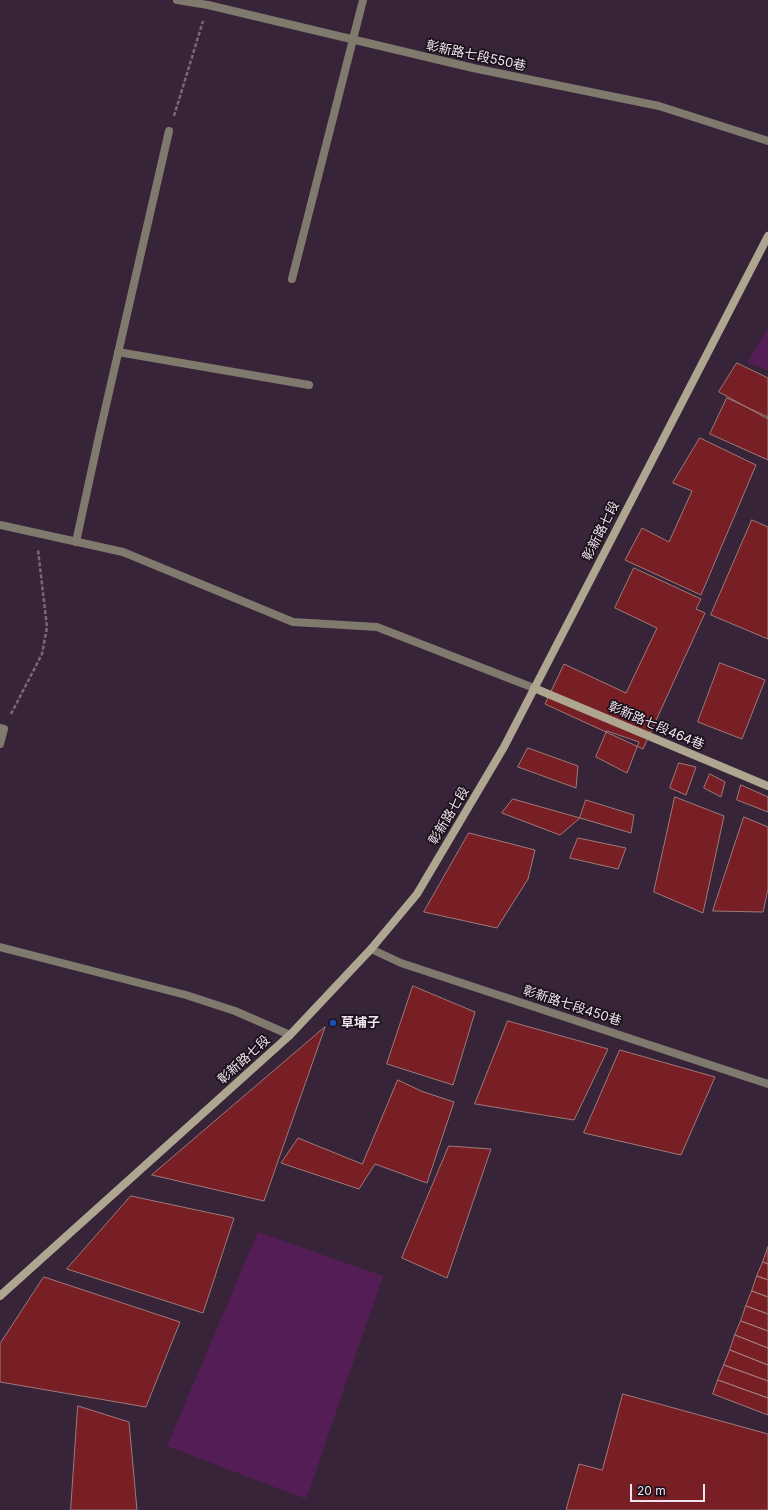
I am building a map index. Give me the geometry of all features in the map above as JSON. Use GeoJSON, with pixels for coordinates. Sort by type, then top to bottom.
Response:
{"type":"FeatureCollection","features":[{"type":"Feature","properties":{"kind":"street","name":"彰新路七段550巷"},"geometry":{"type":"LineString","coordinates":[[177,0],[473,68],[659,106],[768,141]]}},
{"type":"Feature","properties":{"kind":"street"},"geometry":{"type":"LineString","coordinates":[[292,279],[362,0]]}},
{"type":"Feature","properties":{"kind":"street"},"geometry":{"type":"LineString","coordinates":[[76,542],[169,131]]}},
{"type":"Feature","properties":{"kind":"street","name":"彰新路七段"},"geometry":{"type":"LineString","coordinates":[[0,1296],[290,1035],[371,949],[417,894],[504,747],[768,236]]}},
{"type":"Feature","properties":{"kind":"street"},"geometry":{"type":"LineString","coordinates":[[118,352],[309,386]]}},
{"type":"Feature","properties":{"kind":"street"},"geometry":{"type":"LineString","coordinates":[[0,525],[123,552],[293,622],[377,627],[534,688]]}},
{"type":"Feature","properties":{"kind":"street","name":"彰新路七段464巷"},"geometry":{"type":"LineString","coordinates":[[534,688],[768,786]]}},
{"type":"Feature","properties":{"kind":"street"},"geometry":{"type":"LineString","coordinates":[[0,744],[2,729]]}},
{"type":"Feature","properties":{"kind":"street"},"geometry":{"type":"LineString","coordinates":[[0,947],[186,995],[235,1011],[290,1035]]}},
{"type":"Feature","properties":{"kind":"street","name":"彰新路七段450巷"},"geometry":{"type":"LineString","coordinates":[[371,949],[401,963],[768,1084]]}},
{"type":"Feature","properties":{"kind":"path"},"geometry":{"type":"LineString","coordinates":[[169,131],[208,6]]}},
{"type":"Feature","properties":{"kind":"path"},"geometry":{"type":"LineString","coordinates":[[2,729],[42,654],[47,627],[36,533]]}},
{"type":"Feature","properties":{"kind":"shaded area"},"geometry":{"type":"Polygon","coordinates":[[[768,328],[768,370],[747,363],[768,328]]]}},
{"type":"Feature","properties":{"kind":"shaded area"},"geometry":{"type":"Polygon","coordinates":[[[258,1232],[383,1276],[306,1499],[167,1446],[258,1232]]]}},
{"type":"Feature","properties":{"kind":"building"},"geometry":{"type":"Polygon","coordinates":[[[737,363],[768,378],[768,419],[719,392],[737,363]]]}},
{"type":"Feature","properties":{"kind":"building"},"geometry":{"type":"Polygon","coordinates":[[[727,398],[768,417],[768,460],[710,434],[727,398]]]}},
{"type":"Feature","properties":{"kind":"building"},"geometry":{"type":"Polygon","coordinates":[[[700,438],[756,465],[701,595],[625,560],[642,528],[669,542],[692,491],[673,483],[700,438]]]}},
{"type":"Feature","properties":{"kind":"building"},"geometry":{"type":"Polygon","coordinates":[[[752,520],[768,527],[768,639],[711,615],[752,520]]]}},
{"type":"Feature","properties":{"kind":"building"},"geometry":{"type":"Polygon","coordinates":[[[634,568],[701,599],[696,609],[705,613],[643,749],[545,704],[564,664],[626,693],[657,628],[615,608],[634,568]]]}},
{"type":"Feature","properties":{"kind":"building"},"geometry":{"type":"Polygon","coordinates":[[[720,663],[765,680],[742,739],[698,722],[720,663]]]}},
{"type":"Feature","properties":{"kind":"building"},"geometry":{"type":"Polygon","coordinates":[[[607,731],[639,742],[627,773],[596,757],[607,731]]]}},
{"type":"Feature","properties":{"kind":"building"},"geometry":{"type":"Polygon","coordinates":[[[528,748],[578,766],[576,788],[518,767],[528,748]]]}},
{"type":"Feature","properties":{"kind":"building"},"geometry":{"type":"Polygon","coordinates":[[[679,763],[696,767],[686,795],[670,788],[679,763]]]}},
{"type":"Feature","properties":{"kind":"building"},"geometry":{"type":"Polygon","coordinates":[[[710,774],[725,782],[721,797],[704,788],[710,774]]]}},
{"type":"Feature","properties":{"kind":"building"},"geometry":{"type":"Polygon","coordinates":[[[741,785],[768,797],[768,812],[737,800],[741,785]]]}},
{"type":"Feature","properties":{"kind":"building"},"geometry":{"type":"Polygon","coordinates":[[[675,797],[724,816],[703,913],[654,892],[675,797]]]}},
{"type":"Feature","properties":{"kind":"building"},"geometry":{"type":"Polygon","coordinates":[[[513,799],[580,818],[560,835],[502,813],[513,799]]]}},
{"type":"Feature","properties":{"kind":"building"},"geometry":{"type":"Polygon","coordinates":[[[586,800],[634,815],[631,833],[580,818],[586,800]]]}},
{"type":"Feature","properties":{"kind":"building"},"geometry":{"type":"Polygon","coordinates":[[[744,817],[768,827],[768,889],[763,912],[713,911],[744,817]]]}},
{"type":"Feature","properties":{"kind":"building"},"geometry":{"type":"Polygon","coordinates":[[[469,833],[535,850],[528,879],[497,928],[424,912],[469,833]]]}},
{"type":"Feature","properties":{"kind":"building"},"geometry":{"type":"Polygon","coordinates":[[[578,838],[626,848],[618,869],[570,858],[578,838]]]}},
{"type":"Feature","properties":{"kind":"building"},"geometry":{"type":"Polygon","coordinates":[[[413,986],[475,1012],[453,1085],[387,1064],[413,986]]]}},
{"type":"Feature","properties":{"kind":"building"},"geometry":{"type":"Polygon","coordinates":[[[508,1021],[608,1049],[574,1120],[475,1104],[508,1021]]]}},
{"type":"Feature","properties":{"kind":"building"},"geometry":{"type":"Polygon","coordinates":[[[325,1027],[264,1201],[152,1175],[325,1027]]]}},
{"type":"Feature","properties":{"kind":"building"},"geometry":{"type":"Polygon","coordinates":[[[620,1050],[715,1077],[681,1155],[584,1133],[620,1050]]]}},
{"type":"Feature","properties":{"kind":"building"},"geometry":{"type":"Polygon","coordinates":[[[398,1080],[421,1091],[454,1102],[427,1183],[375,1164],[359,1189],[281,1163],[298,1138],[362,1164],[398,1080]]]}},
{"type":"Feature","properties":{"kind":"building"},"geometry":{"type":"Polygon","coordinates":[[[449,1146],[491,1149],[447,1278],[402,1258],[449,1146]]]}},
{"type":"Feature","properties":{"kind":"building"},"geometry":{"type":"Polygon","coordinates":[[[131,1196],[234,1218],[203,1313],[67,1269],[131,1196]]]}},
{"type":"Feature","properties":{"kind":"building"},"geometry":{"type":"Polygon","coordinates":[[[768,1247],[768,1264],[763,1262],[768,1247]]]}},
{"type":"Feature","properties":{"kind":"building"},"geometry":{"type":"Polygon","coordinates":[[[763,1262],[768,1264],[768,1280],[757,1276],[763,1262]]]}},
{"type":"Feature","properties":{"kind":"building"},"geometry":{"type":"Polygon","coordinates":[[[757,1276],[768,1280],[768,1297],[752,1291],[757,1276]]]}},
{"type":"Feature","properties":{"kind":"building"},"geometry":{"type":"Polygon","coordinates":[[[44,1277],[180,1322],[146,1407],[0,1382],[0,1344],[44,1277]]]}},
{"type":"Feature","properties":{"kind":"building"},"geometry":{"type":"Polygon","coordinates":[[[752,1291],[768,1297],[768,1314],[746,1306],[752,1291]]]}},
{"type":"Feature","properties":{"kind":"building"},"geometry":{"type":"Polygon","coordinates":[[[746,1306],[768,1314],[768,1331],[741,1321],[746,1306]]]}},
{"type":"Feature","properties":{"kind":"building"},"geometry":{"type":"Polygon","coordinates":[[[741,1321],[768,1331],[768,1348],[735,1335],[741,1321]]]}},
{"type":"Feature","properties":{"kind":"building"},"geometry":{"type":"Polygon","coordinates":[[[735,1335],[768,1348],[768,1365],[730,1350],[735,1335]]]}},
{"type":"Feature","properties":{"kind":"building"},"geometry":{"type":"Polygon","coordinates":[[[730,1350],[768,1365],[768,1381],[724,1365],[730,1350]]]}},
{"type":"Feature","properties":{"kind":"building"},"geometry":{"type":"Polygon","coordinates":[[[724,1365],[768,1381],[768,1398],[718,1380],[724,1365]]]}},
{"type":"Feature","properties":{"kind":"building"},"geometry":{"type":"Polygon","coordinates":[[[718,1380],[768,1398],[768,1415],[713,1394],[718,1380]]]}},
{"type":"Feature","properties":{"kind":"building"},"geometry":{"type":"Polygon","coordinates":[[[623,1394],[768,1434],[768,1510],[566,1510],[579,1464],[602,1470],[623,1394]]]}},
{"type":"Feature","properties":{"kind":"building"},"geometry":{"type":"Polygon","coordinates":[[[78,1406],[129,1422],[137,1510],[71,1510],[78,1406]]]}},
{"type":"Feature","properties":{"kind":"place","name":"草埔子"},"geometry":{"type":"Point","coordinates":[333,1023]}}]}
